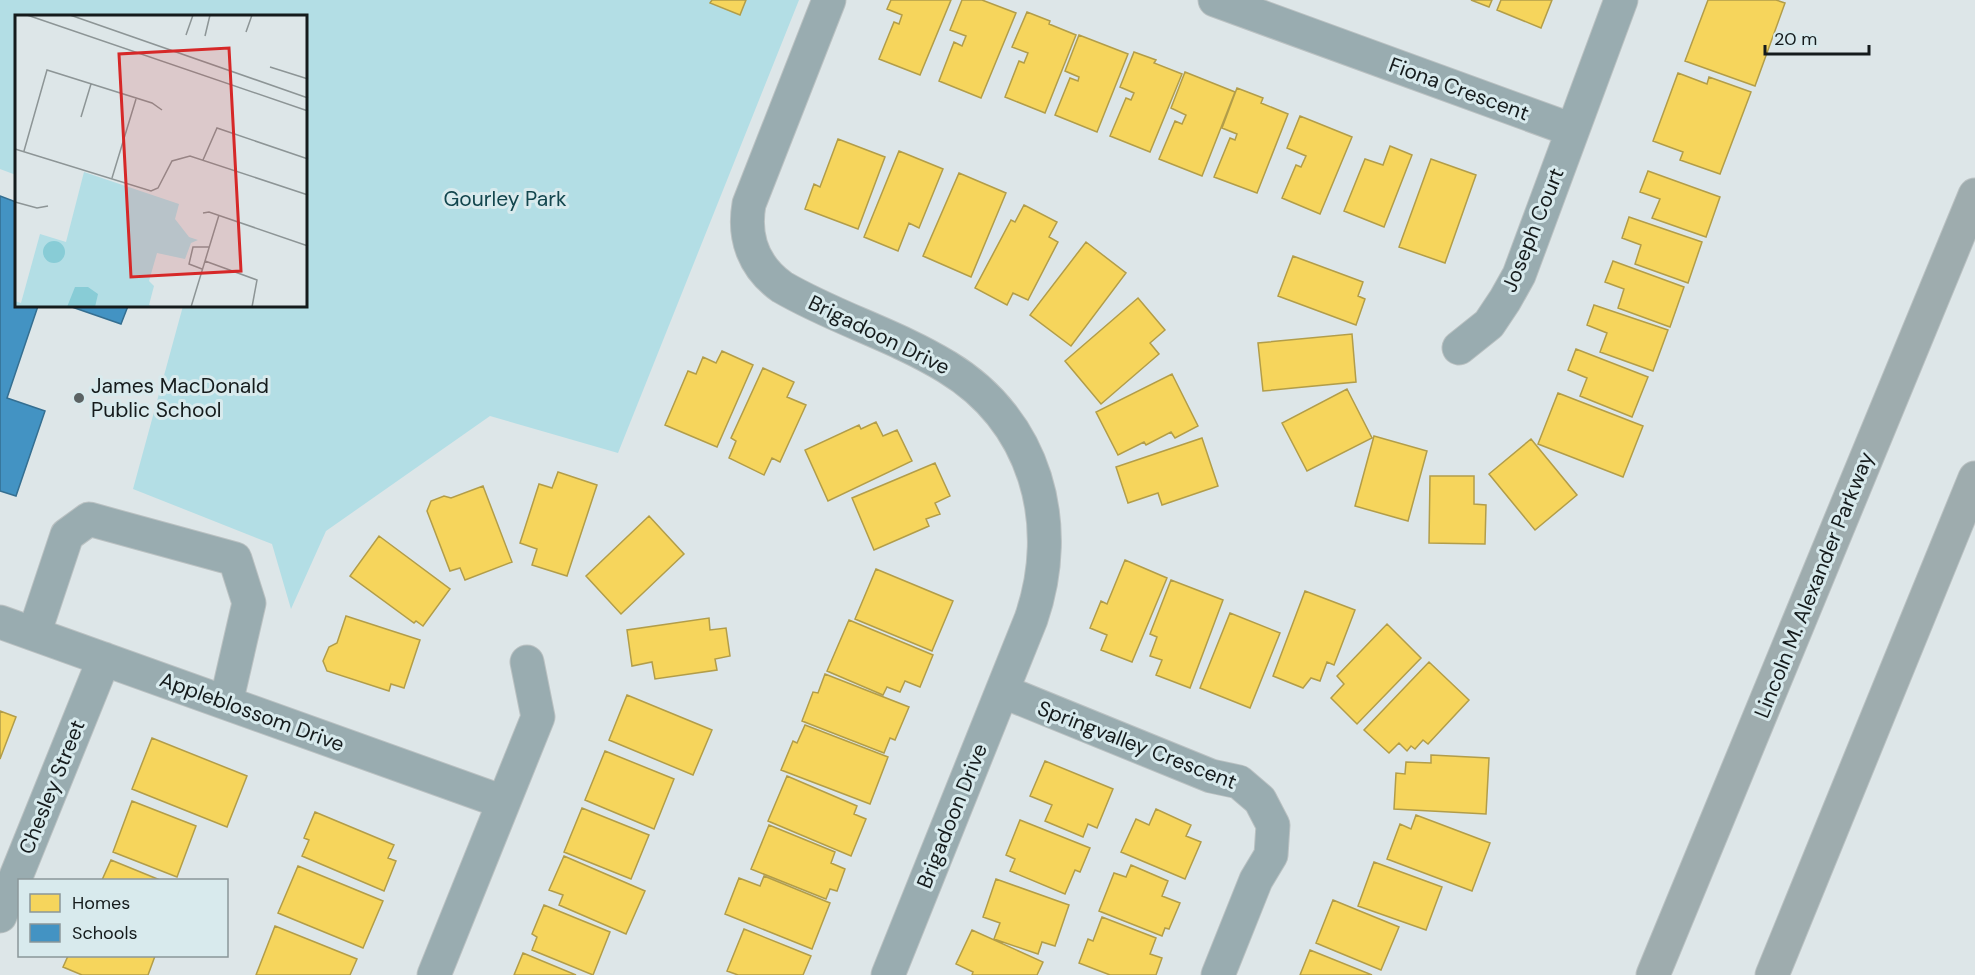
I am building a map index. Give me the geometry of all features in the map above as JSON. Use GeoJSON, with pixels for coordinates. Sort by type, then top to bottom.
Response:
{"type":"FeatureCollection","features":[{"type":"Feature","properties":{"kind":"highway","name":"Lincoln M. Alexander Parkway"},"geometry":{"type":"LineString","coordinates":[[1653,975],[1975,195]]}},
{"type":"Feature","properties":{"kind":"highway"},"geometry":{"type":"LineString","coordinates":[[1772,975],[1975,478]]}},
{"type":"Feature","properties":{"kind":"street","name":"Brigadoon Drive"},"geometry":{"type":"LineString","coordinates":[[829,0],[752,192],[747,214],[747,235],[753,254],[765,273],[782,287],[927,356],[967,381],[991,403],[1016,437],[1028,460],[1037,484],[1046,535],[1045,560],[1038,601],[888,975]]}},
{"type":"Feature","properties":{"kind":"street","name":"Fiona Crescent"},"geometry":{"type":"LineString","coordinates":[[1215,0],[1572,130]]}},
{"type":"Feature","properties":{"kind":"street"},"geometry":{"type":"LineString","coordinates":[[1572,130],[1621,0]]}},
{"type":"Feature","properties":{"kind":"street","name":"Joseph Court"},"geometry":{"type":"LineString","coordinates":[[1459,348],[1489,324],[1510,291],[1522,265],[1572,130]]}},
{"type":"Feature","properties":{"kind":"street"},"geometry":{"type":"LineString","coordinates":[[34,634],[67,535],[89,519],[235,559],[249,603],[226,703]]}},
{"type":"Feature","properties":{"kind":"street","name":"Appleblossom Drive"},"geometry":{"type":"LineString","coordinates":[[0,622],[503,802]]}},
{"type":"Feature","properties":{"kind":"street","name":"Chesley Street"},"geometry":{"type":"LineString","coordinates":[[0,916],[104,659]]}},
{"type":"Feature","properties":{"kind":"street"},"geometry":{"type":"LineString","coordinates":[[434,975],[538,717],[527,662]]}},
{"type":"Feature","properties":{"kind":"street","name":"Springvalley Crescent"},"geometry":{"type":"LineString","coordinates":[[1002,691],[1211,776],[1239,782],[1260,801],[1273,825],[1271,855],[1256,880],[1218,975]]}},
{"type":"Feature","properties":{"kind":"green space","name":"Gourley Park"},"geometry":{"type":"Polygon","coordinates":[[[0,0],[799,0],[618,453],[490,416],[326,531],[291,609],[272,544],[133,489],[182,308],[308,308],[308,15],[15,15],[15,175],[0,169],[0,0]]]}},
{"type":"Feature","properties":{"kind":"building: Homes"},"geometry":{"type":"Polygon","coordinates":[[[712,0],[746,0],[740,15],[710,3],[712,0]]]}},
{"type":"Feature","properties":{"kind":"building: Homes"},"geometry":{"type":"Polygon","coordinates":[[[891,0],[951,0],[920,75],[879,59],[894,22],[899,24],[902,15],[887,9],[891,0]]]}},
{"type":"Feature","properties":{"kind":"building: Homes"},"geometry":{"type":"Polygon","coordinates":[[[962,0],[982,0],[1016,13],[981,98],[939,81],[954,42],[962,46],[966,36],[950,30],[962,0]]]}},
{"type":"Feature","properties":{"kind":"building: Homes"},"geometry":{"type":"Polygon","coordinates":[[[1471,0],[1492,0],[1489,7],[1471,0]]]}},
{"type":"Feature","properties":{"kind":"building: Homes"},"geometry":{"type":"Polygon","coordinates":[[[1501,0],[1552,0],[1541,28],[1497,10],[1501,0]]]}},
{"type":"Feature","properties":{"kind":"building: Homes"},"geometry":{"type":"Polygon","coordinates":[[[1708,0],[1776,0],[1785,3],[1755,86],[1685,61],[1708,0]]]}},
{"type":"Feature","properties":{"kind":"building: Homes"},"geometry":{"type":"Polygon","coordinates":[[[1027,12],[1076,35],[1045,113],[1005,97],[1019,61],[1024,63],[1028,53],[1012,47],[1027,12]]]}},
{"type":"Feature","properties":{"kind":"building: Homes"},"geometry":{"type":"Polygon","coordinates":[[[1079,35],[1128,54],[1097,132],[1055,115],[1070,78],[1078,81],[1079,77],[1065,71],[1079,35]]]}},
{"type":"Feature","properties":{"kind":"building: Homes"},"geometry":{"type":"Polygon","coordinates":[[[1134,52],[1156,60],[1154,63],[1182,74],[1150,152],[1110,136],[1126,98],[1131,100],[1134,93],[1120,87],[1134,52]]]}},
{"type":"Feature","properties":{"kind":"building: Homes"},"geometry":{"type":"Polygon","coordinates":[[[1185,72],[1235,92],[1202,176],[1159,159],[1175,121],[1182,124],[1186,115],[1171,108],[1185,72]]]}},
{"type":"Feature","properties":{"kind":"building: Homes"},"geometry":{"type":"Polygon","coordinates":[[[1678,73],[1707,84],[1709,77],[1751,92],[1720,174],[1680,160],[1683,152],[1653,141],[1678,73]]]}},
{"type":"Feature","properties":{"kind":"building: Homes"},"geometry":{"type":"Polygon","coordinates":[[[1237,88],[1263,98],[1261,103],[1288,114],[1257,193],[1214,177],[1230,138],[1235,140],[1237,134],[1222,128],[1237,88]]]}},
{"type":"Feature","properties":{"kind":"building: Homes"},"geometry":{"type":"Polygon","coordinates":[[[1300,116],[1352,137],[1320,214],[1282,198],[1296,165],[1301,167],[1306,156],[1287,148],[1300,116]]]}},
{"type":"Feature","properties":{"kind":"building: Homes"},"geometry":{"type":"Polygon","coordinates":[[[838,139],[885,157],[858,229],[805,209],[814,184],[820,187],[838,139]]]}},
{"type":"Feature","properties":{"kind":"building: Homes"},"geometry":{"type":"Polygon","coordinates":[[[1390,146],[1412,155],[1384,227],[1344,211],[1365,159],[1383,165],[1390,146]]]}},
{"type":"Feature","properties":{"kind":"building: Homes"},"geometry":{"type":"Polygon","coordinates":[[[899,151],[943,169],[919,228],[909,223],[898,251],[864,237],[899,151]]]}},
{"type":"Feature","properties":{"kind":"building: Homes"},"geometry":{"type":"Polygon","coordinates":[[[1431,159],[1476,175],[1445,263],[1399,247],[1431,159]]]}},
{"type":"Feature","properties":{"kind":"building: Homes"},"geometry":{"type":"Polygon","coordinates":[[[1648,171],[1720,197],[1706,237],[1652,218],[1660,199],[1640,192],[1648,171]]]}},
{"type":"Feature","properties":{"kind":"building: Homes"},"geometry":{"type":"Polygon","coordinates":[[[959,173],[1006,193],[971,277],[923,256],[959,173]]]}},
{"type":"Feature","properties":{"kind":"building: Homes"},"geometry":{"type":"Polygon","coordinates":[[[1024,205],[1057,222],[1049,237],[1058,242],[1028,300],[1013,293],[1007,305],[975,288],[1011,220],[1015,222],[1024,205]]]}},
{"type":"Feature","properties":{"kind":"building: Homes"},"geometry":{"type":"Polygon","coordinates":[[[1629,217],[1702,242],[1688,283],[1635,264],[1641,245],[1622,238],[1629,217]]]}},
{"type":"Feature","properties":{"kind":"building: Homes"},"geometry":{"type":"Polygon","coordinates":[[[1086,242],[1126,273],[1071,346],[1030,315],[1086,242]]]}},
{"type":"Feature","properties":{"kind":"building: Homes"},"geometry":{"type":"Polygon","coordinates":[[[1293,256],[1363,282],[1358,296],[1365,299],[1356,325],[1278,296],[1293,256]]]}},
{"type":"Feature","properties":{"kind":"building: Homes"},"geometry":{"type":"Polygon","coordinates":[[[1613,261],[1684,287],[1670,327],[1618,308],[1624,289],[1605,282],[1613,261]]]}},
{"type":"Feature","properties":{"kind":"building: Homes"},"geometry":{"type":"Polygon","coordinates":[[[1138,298],[1165,330],[1150,343],[1159,354],[1101,404],[1065,361],[1138,298]]]}},
{"type":"Feature","properties":{"kind":"building: Homes"},"geometry":{"type":"Polygon","coordinates":[[[1594,305],[1668,330],[1653,371],[1600,352],[1607,333],[1587,325],[1594,305]]]}},
{"type":"Feature","properties":{"kind":"building: Homes"},"geometry":{"type":"Polygon","coordinates":[[[1352,334],[1356,382],[1263,391],[1258,343],[1352,334]]]}},
{"type":"Feature","properties":{"kind":"building: Homes"},"geometry":{"type":"Polygon","coordinates":[[[1576,349],[1648,377],[1632,417],[1580,396],[1587,378],[1568,370],[1576,349]]]}},
{"type":"Feature","properties":{"kind":"building: Homes"},"geometry":{"type":"Polygon","coordinates":[[[722,351],[753,365],[717,447],[665,425],[688,371],[696,374],[703,357],[716,363],[722,351]]]}},
{"type":"Feature","properties":{"kind":"building: Homes"},"geometry":{"type":"Polygon","coordinates":[[[763,368],[794,382],[787,397],[806,405],[780,462],[772,458],[764,475],[729,458],[736,441],[731,438],[763,368]]]}},
{"type":"Feature","properties":{"kind":"building: Homes"},"geometry":{"type":"Polygon","coordinates":[[[1172,374],[1198,426],[1175,438],[1171,432],[1146,445],[1144,442],[1118,455],[1096,412],[1172,374]]]}},
{"type":"Feature","properties":{"kind":"building: Homes"},"geometry":{"type":"Polygon","coordinates":[[[1347,389],[1372,438],[1307,471],[1282,423],[1347,389]]]}},
{"type":"Feature","properties":{"kind":"building: Homes"},"geometry":{"type":"Polygon","coordinates":[[[1558,393],[1643,426],[1623,477],[1538,444],[1558,393]]]}},
{"type":"Feature","properties":{"kind":"building: Homes"},"geometry":{"type":"Polygon","coordinates":[[[876,422],[883,436],[897,430],[912,461],[828,501],[805,450],[859,425],[861,429],[876,422]]]}},
{"type":"Feature","properties":{"kind":"building: Homes"},"geometry":{"type":"Polygon","coordinates":[[[1374,436],[1427,451],[1408,521],[1355,506],[1374,436]]]}},
{"type":"Feature","properties":{"kind":"building: Homes"},"geometry":{"type":"Polygon","coordinates":[[[1202,438],[1218,486],[1162,505],[1158,493],[1128,503],[1116,467],[1202,438]]]}},
{"type":"Feature","properties":{"kind":"building: Homes"},"geometry":{"type":"Polygon","coordinates":[[[1531,439],[1577,495],[1535,530],[1489,474],[1531,439]]]}},
{"type":"Feature","properties":{"kind":"building: Homes"},"geometry":{"type":"Polygon","coordinates":[[[935,463],[950,496],[935,503],[940,514],[926,519],[929,526],[874,550],[852,498],[935,463]]]}},
{"type":"Feature","properties":{"kind":"building: Homes"},"geometry":{"type":"Polygon","coordinates":[[[558,472],[597,485],[567,576],[532,565],[537,549],[520,543],[539,484],[552,488],[558,472]]]}},
{"type":"Feature","properties":{"kind":"building: Homes"},"geometry":{"type":"Polygon","coordinates":[[[1430,476],[1474,476],[1474,504],[1486,505],[1485,544],[1429,543],[1430,476]]]}},
{"type":"Feature","properties":{"kind":"building: Homes"},"geometry":{"type":"Polygon","coordinates":[[[483,486],[512,562],[465,580],[460,568],[450,571],[427,511],[431,501],[444,496],[451,498],[483,486]]]}},
{"type":"Feature","properties":{"kind":"building: Homes"},"geometry":{"type":"Polygon","coordinates":[[[649,516],[684,554],[621,614],[586,576],[649,516]]]}},
{"type":"Feature","properties":{"kind":"building: Homes"},"geometry":{"type":"Polygon","coordinates":[[[379,536],[450,589],[423,626],[416,621],[414,623],[350,576],[379,536]]]}},
{"type":"Feature","properties":{"kind":"building: Homes"},"geometry":{"type":"Polygon","coordinates":[[[1125,560],[1167,578],[1132,662],[1101,650],[1107,635],[1090,628],[1101,601],[1107,604],[1125,560]]]}},
{"type":"Feature","properties":{"kind":"building: Homes"},"geometry":{"type":"Polygon","coordinates":[[[876,569],[953,601],[932,651],[855,619],[876,569]]]}},
{"type":"Feature","properties":{"kind":"building: Homes"},"geometry":{"type":"Polygon","coordinates":[[[1171,580],[1223,600],[1190,688],[1156,675],[1162,660],[1150,656],[1157,637],[1150,634],[1171,580]]]}},
{"type":"Feature","properties":{"kind":"building: Homes"},"geometry":{"type":"Polygon","coordinates":[[[1305,591],[1355,610],[1334,665],[1327,662],[1320,681],[1311,678],[1303,688],[1273,676],[1305,591]]]}},
{"type":"Feature","properties":{"kind":"building: Homes"},"geometry":{"type":"Polygon","coordinates":[[[1230,613],[1280,633],[1250,708],[1200,688],[1230,613]]]}},
{"type":"Feature","properties":{"kind":"building: Homes"},"geometry":{"type":"Polygon","coordinates":[[[346,616],[420,640],[404,688],[391,684],[389,691],[327,671],[323,661],[329,647],[337,643],[346,616]]]}},
{"type":"Feature","properties":{"kind":"building: Homes"},"geometry":{"type":"Polygon","coordinates":[[[709,618],[710,630],[726,628],[730,656],[715,659],[717,670],[655,679],[652,662],[632,666],[627,630],[709,618]]]}},
{"type":"Feature","properties":{"kind":"building: Homes"},"geometry":{"type":"Polygon","coordinates":[[[849,620],[933,655],[920,687],[905,681],[900,692],[887,687],[883,695],[827,671],[849,620]]]}},
{"type":"Feature","properties":{"kind":"building: Homes"},"geometry":{"type":"Polygon","coordinates":[[[1387,624],[1421,658],[1357,724],[1331,698],[1344,684],[1337,676],[1387,624]]]}},
{"type":"Feature","properties":{"kind":"building: Homes"},"geometry":{"type":"Polygon","coordinates":[[[1429,662],[1469,700],[1428,744],[1423,740],[1415,749],[1411,746],[1407,751],[1399,743],[1389,753],[1364,730],[1429,662]]]}},
{"type":"Feature","properties":{"kind":"building: Homes"},"geometry":{"type":"Polygon","coordinates":[[[825,674],[909,707],[895,740],[890,738],[884,753],[802,721],[813,692],[818,693],[825,674]]]}},
{"type":"Feature","properties":{"kind":"building: Homes"},"geometry":{"type":"Polygon","coordinates":[[[627,695],[712,730],[693,775],[609,740],[627,695]]]}},
{"type":"Feature","properties":{"kind":"building: Homes"},"geometry":{"type":"Polygon","coordinates":[[[0,711],[16,717],[0,759],[0,711]]]}},
{"type":"Feature","properties":{"kind":"building: Homes"},"geometry":{"type":"Polygon","coordinates":[[[805,725],[888,757],[870,804],[781,770],[793,741],[797,743],[805,725]]]}},
{"type":"Feature","properties":{"kind":"building: Homes"},"geometry":{"type":"Polygon","coordinates":[[[152,738],[247,776],[227,827],[132,789],[152,738]]]}},
{"type":"Feature","properties":{"kind":"building: Homes"},"geometry":{"type":"Polygon","coordinates":[[[605,751],[674,779],[654,829],[585,800],[605,751]]]}},
{"type":"Feature","properties":{"kind":"building: Homes"},"geometry":{"type":"Polygon","coordinates":[[[1431,755],[1489,758],[1486,814],[1394,809],[1396,773],[1405,774],[1406,762],[1431,763],[1431,755]]]}},
{"type":"Feature","properties":{"kind":"building: Homes"},"geometry":{"type":"Polygon","coordinates":[[[1045,761],[1113,789],[1097,828],[1088,824],[1083,837],[1045,821],[1052,805],[1030,796],[1045,761]]]}},
{"type":"Feature","properties":{"kind":"building: Homes"},"geometry":{"type":"Polygon","coordinates":[[[787,776],[857,806],[854,814],[866,819],[851,856],[768,821],[787,776]]]}},
{"type":"Feature","properties":{"kind":"building: Homes"},"geometry":{"type":"Polygon","coordinates":[[[132,801],[196,826],[177,877],[113,852],[132,801]]]}},
{"type":"Feature","properties":{"kind":"building: Homes"},"geometry":{"type":"Polygon","coordinates":[[[582,808],[649,835],[631,879],[564,852],[582,808]]]}},
{"type":"Feature","properties":{"kind":"building: Homes"},"geometry":{"type":"Polygon","coordinates":[[[1156,809],[1191,825],[1186,836],[1201,842],[1185,879],[1121,852],[1136,819],[1149,825],[1156,809]]]}},
{"type":"Feature","properties":{"kind":"building: Homes"},"geometry":{"type":"Polygon","coordinates":[[[315,812],[394,845],[388,858],[396,861],[384,891],[302,856],[309,840],[304,838],[315,812]]]}},
{"type":"Feature","properties":{"kind":"building: Homes"},"geometry":{"type":"Polygon","coordinates":[[[1416,815],[1490,843],[1472,891],[1387,859],[1400,824],[1411,829],[1416,815]]]}},
{"type":"Feature","properties":{"kind":"building: Homes"},"geometry":{"type":"Polygon","coordinates":[[[1020,820],[1090,848],[1080,872],[1075,870],[1065,894],[1010,871],[1015,859],[1006,855],[1020,820]]]}},
{"type":"Feature","properties":{"kind":"building: Homes"},"geometry":{"type":"Polygon","coordinates":[[[769,825],[835,852],[831,863],[845,869],[837,891],[830,889],[826,899],[751,869],[769,825]]]}},
{"type":"Feature","properties":{"kind":"building: Homes"},"geometry":{"type":"Polygon","coordinates":[[[564,856],[645,891],[626,934],[559,905],[563,895],[549,890],[564,856]]]}},
{"type":"Feature","properties":{"kind":"building: Homes"},"geometry":{"type":"Polygon","coordinates":[[[111,860],[158,879],[102,879],[111,860]]]}},
{"type":"Feature","properties":{"kind":"building: Homes"},"geometry":{"type":"Polygon","coordinates":[[[1374,862],[1442,887],[1426,930],[1358,906],[1374,862]]]}},
{"type":"Feature","properties":{"kind":"building: Homes"},"geometry":{"type":"Polygon","coordinates":[[[1131,865],[1168,881],[1162,896],[1180,903],[1169,929],[1165,928],[1162,936],[1099,911],[1114,873],[1126,877],[1131,865]]]}},
{"type":"Feature","properties":{"kind":"building: Homes"},"geometry":{"type":"Polygon","coordinates":[[[298,866],[383,901],[363,948],[278,913],[298,866]]]}},
{"type":"Feature","properties":{"kind":"building: Homes"},"geometry":{"type":"Polygon","coordinates":[[[764,876],[830,903],[812,949],[725,914],[739,878],[760,886],[764,876]]]}},
{"type":"Feature","properties":{"kind":"building: Homes"},"geometry":{"type":"Polygon","coordinates":[[[996,879],[1069,905],[1055,946],[1042,942],[1038,954],[994,939],[1000,923],[983,917],[996,879]]]}},
{"type":"Feature","properties":{"kind":"building: Homes"},"geometry":{"type":"Polygon","coordinates":[[[1333,900],[1399,927],[1381,970],[1316,943],[1333,900]]]}},
{"type":"Feature","properties":{"kind":"building: Homes"},"geometry":{"type":"Polygon","coordinates":[[[544,905],[610,932],[593,975],[532,950],[537,937],[532,934],[544,905]]]}},
{"type":"Feature","properties":{"kind":"building: Homes"},"geometry":{"type":"Polygon","coordinates":[[[1102,917],[1156,938],[1150,954],[1162,958],[1156,975],[1110,975],[1079,963],[1088,939],[1093,941],[1102,917]]]}},
{"type":"Feature","properties":{"kind":"building: Homes"},"geometry":{"type":"Polygon","coordinates":[[[275,926],[357,959],[350,975],[256,975],[275,926]]]}},
{"type":"Feature","properties":{"kind":"building: Homes"},"geometry":{"type":"Polygon","coordinates":[[[744,929],[811,956],[803,975],[738,975],[727,971],[744,929]]]}},
{"type":"Feature","properties":{"kind":"building: Homes"},"geometry":{"type":"Polygon","coordinates":[[[972,930],[1043,962],[1037,975],[972,975],[973,972],[956,964],[972,930]]]}},
{"type":"Feature","properties":{"kind":"building: Homes"},"geometry":{"type":"Polygon","coordinates":[[[1310,950],[1372,975],[1300,975],[1310,950]]]}},
{"type":"Feature","properties":{"kind":"building: Homes"},"geometry":{"type":"Polygon","coordinates":[[[523,953],[576,975],[514,975],[523,953]]]}},
{"type":"Feature","properties":{"kind":"building: Homes"},"geometry":{"type":"Polygon","coordinates":[[[68,957],[155,957],[148,975],[82,975],[63,967],[68,957]]]}},
{"type":"Feature","properties":{"kind":"building: Schools"},"geometry":{"type":"Polygon","coordinates":[[[0,196],[15,202],[15,308],[37,308],[7,398],[45,411],[16,496],[0,491],[0,196]]]}},
{"type":"Feature","properties":{"kind":"building: Schools"},"geometry":{"type":"Polygon","coordinates":[[[75,308],[127,308],[121,324],[75,308]]]}},
{"type":"Feature","properties":{"kind":"place","name":"James MacDonald Public School"},"geometry":{"type":"Point","coordinates":[79,398]}}]}
